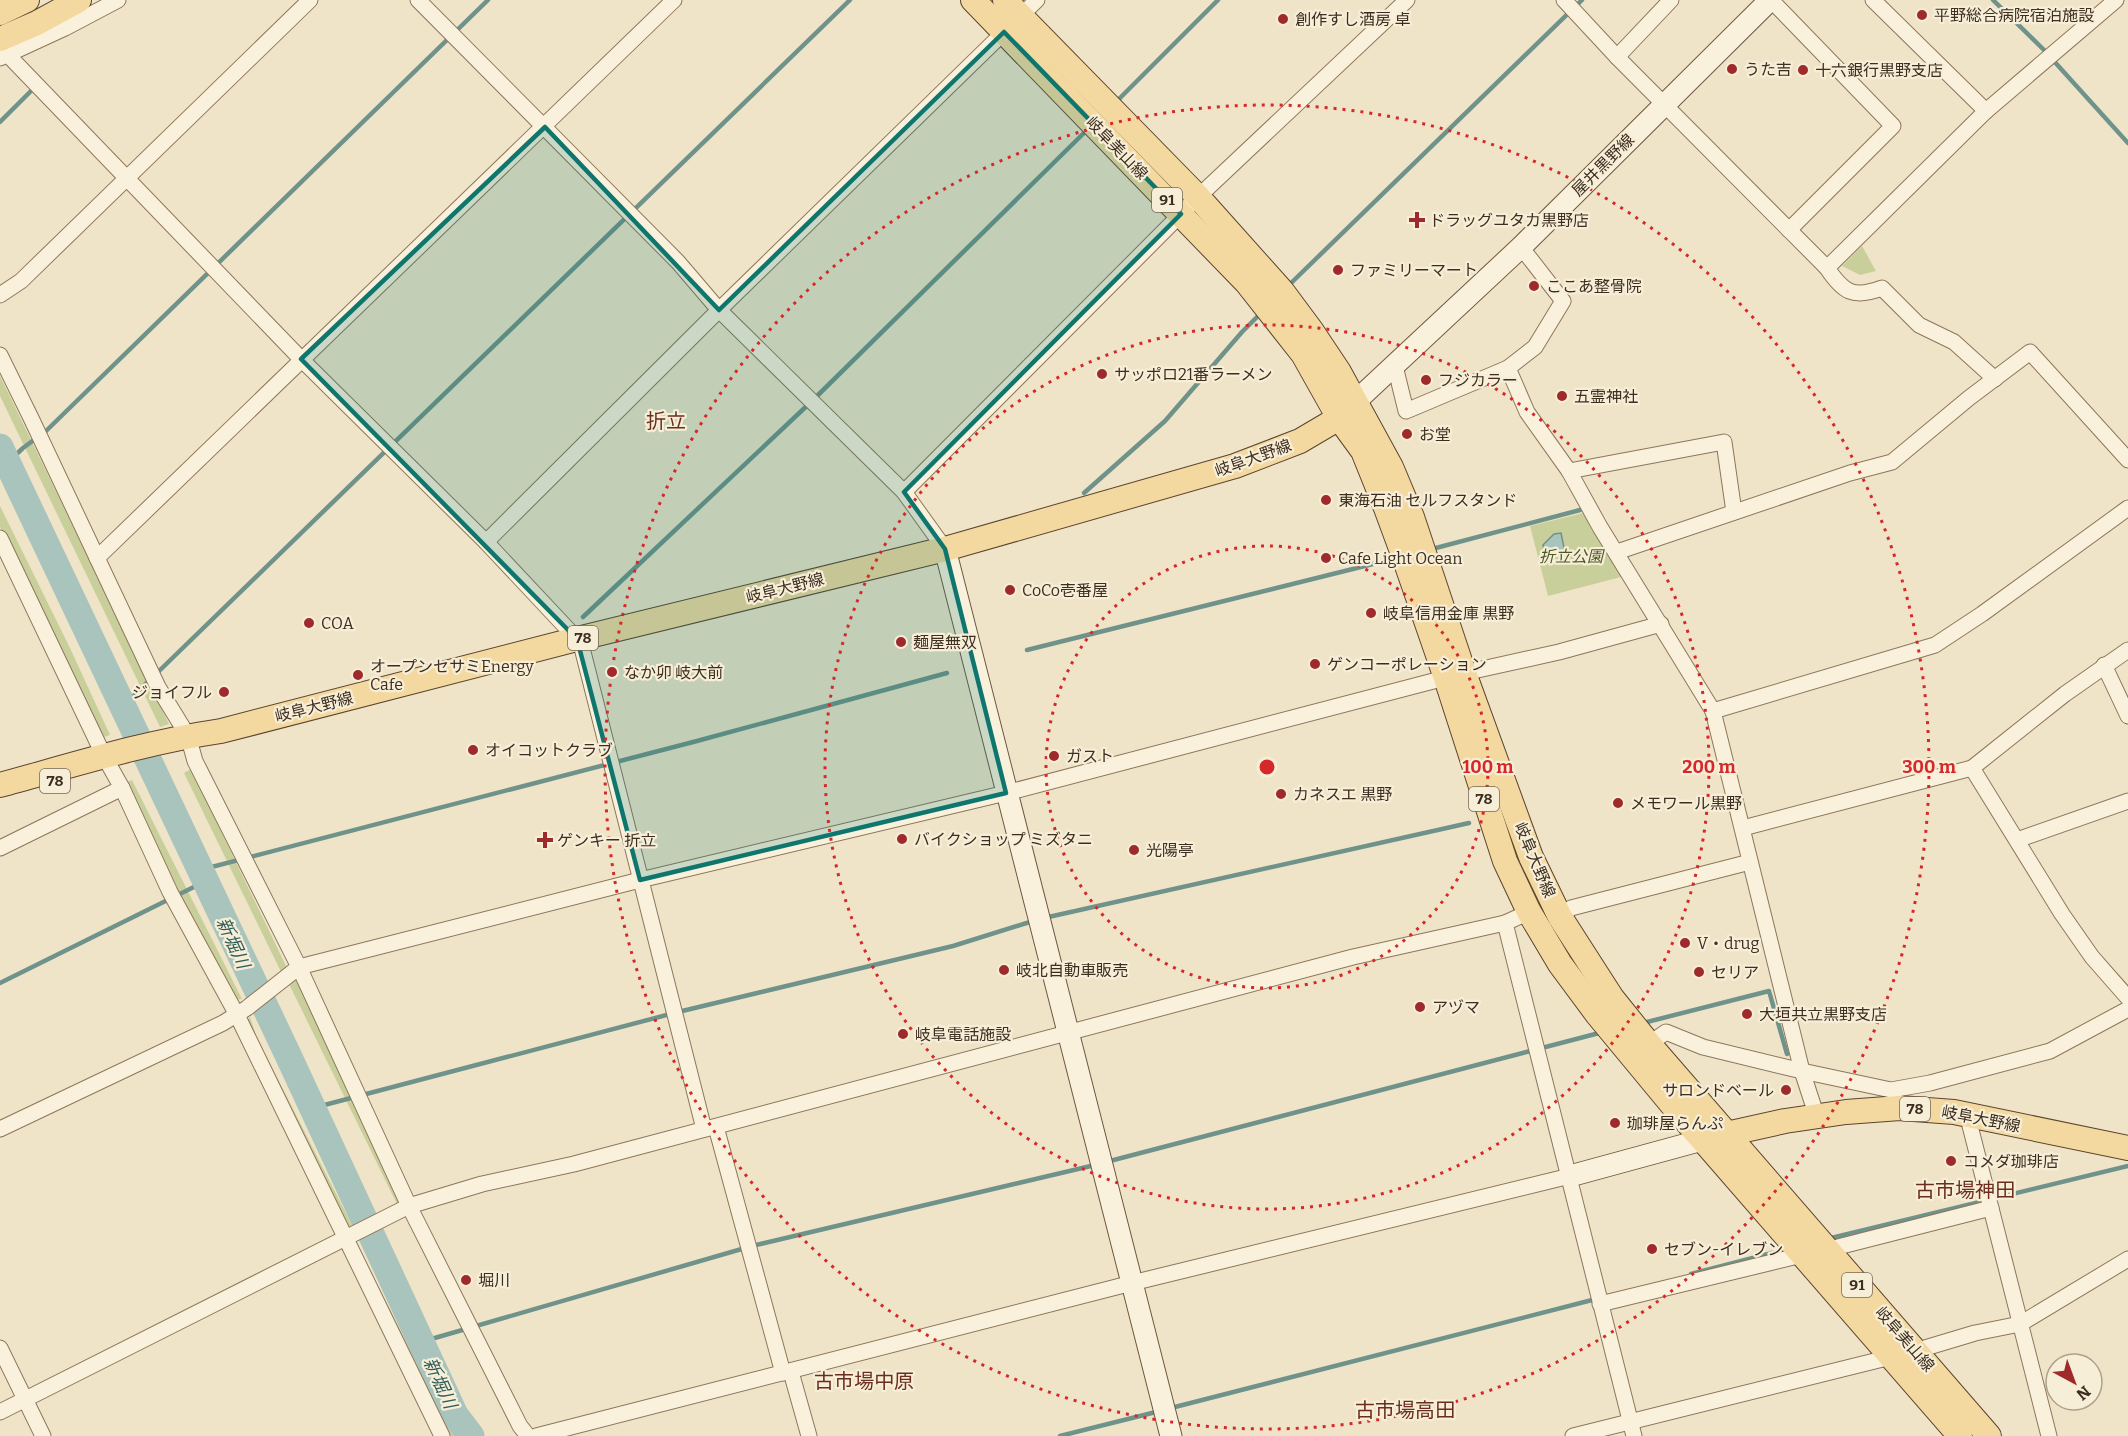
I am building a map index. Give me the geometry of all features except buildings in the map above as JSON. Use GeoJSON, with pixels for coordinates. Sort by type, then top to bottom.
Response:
{"type":"FeatureCollection","features":[{"type":"Feature","properties":{"kind":"main road"},"geometry":{"type":"LineString","coordinates":[[0,13],[27,0]]}},
{"type":"Feature","properties":{"kind":"main road"},"geometry":{"type":"LineString","coordinates":[[3,51],[37,23],[79,0]]}},
{"type":"Feature","properties":{"kind":"main road","name":"岐阜美山線"},"geometry":{"type":"LineString","coordinates":[[973,0],[1017,12],[1198,197],[1282,291],[1311,330],[1347,410]]}},
{"type":"Feature","properties":{"kind":"main road","name":"岐阜美山線"},"geometry":{"type":"LineString","coordinates":[[1017,12],[1181,214],[1247,283],[1347,410]]}},
{"type":"Feature","properties":{"kind":"main road","name":"岐阜大野線"},"geometry":{"type":"LineString","coordinates":[[0,796],[112,770],[186,741],[221,731],[577,639],[945,549],[1235,466],[1300,441],[1347,410],[1531,857],[1560,917],[1612,998],[1726,1134]]}},
{"type":"Feature","properties":{"kind":"main road","name":"岐阜大野線"},"geometry":{"type":"LineString","coordinates":[[1455,676],[1505,861],[1529,912],[1560,964],[1597,1014],[1702,1140],[1817,1117],[1900,1108],[1967,1114],[2128,1148]]}},
{"type":"Feature","properties":{"kind":"main road","name":"岐阜大野線"},"geometry":{"type":"LineString","coordinates":[[0,785],[112,770]]}},
{"type":"Feature","properties":{"kind":"main road","name":"岐阜美山線"},"geometry":{"type":"LineString","coordinates":[[1726,1134],[1989,1436]]}},
{"type":"Feature","properties":{"kind":"main road","name":"岐阜美山線"},"geometry":{"type":"LineString","coordinates":[[1702,1140],[1960,1436]]}},
{"type":"Feature","properties":{"kind":"street"},"geometry":{"type":"LineString","coordinates":[[118,0],[3,51],[129,178],[301,358],[486,542],[577,639],[582,648],[640,880],[710,1128],[808,1436]]}},
{"type":"Feature","properties":{"kind":"street"},"geometry":{"type":"LineString","coordinates":[[0,295],[21,281],[310,0]]}},
{"type":"Feature","properties":{"kind":"street"},"geometry":{"type":"LineString","coordinates":[[418,0],[678,262],[719,310],[904,492],[945,549],[1171,1436]]}},
{"type":"Feature","properties":{"kind":"street"},"geometry":{"type":"LineString","coordinates":[[97,558],[301,358],[545,127],[674,0]]}},
{"type":"Feature","properties":{"kind":"street"},"geometry":{"type":"LineString","coordinates":[[904,492],[1198,197],[1407,0]]}},
{"type":"Feature","properties":{"kind":"street"},"geometry":{"type":"LineString","coordinates":[[1564,0],[1617,57],[1827,268],[1841,288],[1860,293],[1882,288],[1918,325],[1954,342],[1995,379]]}},
{"type":"Feature","properties":{"kind":"street"},"geometry":{"type":"LineString","coordinates":[[1617,57],[1671,0]]}},
{"type":"Feature","properties":{"kind":"street"},"geometry":{"type":"LineString","coordinates":[[1770,0],[1893,126],[1789,230]]}},
{"type":"Feature","properties":{"kind":"street","name":"屋井黒野線"},"geometry":{"type":"LineString","coordinates":[[1347,410],[1521,247],[1770,0]]}},
{"type":"Feature","properties":{"kind":"street"},"geometry":{"type":"LineString","coordinates":[[1872,0],[1986,111]]}},
{"type":"Feature","properties":{"kind":"street"},"geometry":{"type":"LineString","coordinates":[[1827,268],[1986,111],[2116,0]]}},
{"type":"Feature","properties":{"kind":"street"},"geometry":{"type":"LineString","coordinates":[[486,542],[1017,12]]}},
{"type":"Feature","properties":{"kind":"street"},"geometry":{"type":"LineString","coordinates":[[1395,366],[1406,411],[1508,368],[1535,347],[1563,301],[1521,247]]}},
{"type":"Feature","properties":{"kind":"street"},"geometry":{"type":"LineString","coordinates":[[1617,552],[1850,473],[1892,462],[1969,398],[2030,352],[2128,460]]}},
{"type":"Feature","properties":{"kind":"street"},"geometry":{"type":"LineString","coordinates":[[0,356],[186,741],[405,1208],[520,1426],[528,1436]]}},
{"type":"Feature","properties":{"kind":"street"},"geometry":{"type":"LineString","coordinates":[[1508,368],[1527,412],[1569,471],[1713,711],[1802,1071],[1817,1117]]}},
{"type":"Feature","properties":{"kind":"street"},"geometry":{"type":"LineString","coordinates":[[1569,471],[1724,442],[1734,512]]}},
{"type":"Feature","properties":{"kind":"street"},"geometry":{"type":"LineString","coordinates":[[1713,711],[1935,645],[1982,614],[2128,508]]}},
{"type":"Feature","properties":{"kind":"street"},"geometry":{"type":"LineString","coordinates":[[1,544],[173,898],[242,1011],[442,1436]]}},
{"type":"Feature","properties":{"kind":"street"},"geometry":{"type":"LineString","coordinates":[[0,1128],[242,1011],[292,971],[640,880],[1006,793],[1455,676],[1560,652],[1661,624]]}},
{"type":"Feature","properties":{"kind":"street"},"geometry":{"type":"LineString","coordinates":[[1743,828],[1972,768],[2104,665],[2128,650]]}},
{"type":"Feature","properties":{"kind":"street"},"geometry":{"type":"LineString","coordinates":[[2104,665],[2128,717]]}},
{"type":"Feature","properties":{"kind":"street"},"geometry":{"type":"LineString","coordinates":[[1972,768],[2036,874],[2092,957],[2128,998]]}},
{"type":"Feature","properties":{"kind":"street"},"geometry":{"type":"LineString","coordinates":[[0,848],[112,770]]}},
{"type":"Feature","properties":{"kind":"street"},"geometry":{"type":"LineString","coordinates":[[2017,840],[2128,801]]}},
{"type":"Feature","properties":{"kind":"street"},"geometry":{"type":"LineString","coordinates":[[1560,917],[1571,908],[1750,862]]}},
{"type":"Feature","properties":{"kind":"street"},"geometry":{"type":"LineString","coordinates":[[0,1412],[350,1238],[405,1208],[482,1184],[574,1164],[1353,957],[1505,923],[1529,912]]}},
{"type":"Feature","properties":{"kind":"street"},"geometry":{"type":"LineString","coordinates":[[1505,923],[1632,1429]]}},
{"type":"Feature","properties":{"kind":"street"},"geometry":{"type":"LineString","coordinates":[[1649,1044],[1666,1032],[1703,1047],[1891,1090],[1930,1083],[2050,1051],[2128,1009]]}},
{"type":"Feature","properties":{"kind":"street"},"geometry":{"type":"LineString","coordinates":[[1967,1114],[2018,1306],[2020,1324],[2049,1436]]}},
{"type":"Feature","properties":{"kind":"street"},"geometry":{"type":"LineString","coordinates":[[536,1436],[1132,1283],[1570,1176],[1702,1140]]}},
{"type":"Feature","properties":{"kind":"street"},"geometry":{"type":"LineString","coordinates":[[1826,1250],[1990,1202]]}},
{"type":"Feature","properties":{"kind":"street"},"geometry":{"type":"LineString","coordinates":[[1600,1304],[1802,1255]]}},
{"type":"Feature","properties":{"kind":"street"},"geometry":{"type":"LineString","coordinates":[[1573,1436],[1632,1429],[1975,1334],[2020,1324],[2128,1259]]}},
{"type":"Feature","properties":{"kind":"street"},"geometry":{"type":"LineString","coordinates":[[0,1348],[43,1436]]}},
{"type":"Feature","properties":{"kind":"highlighted area"},"geometry":{"type":"Polygon","coordinates":[[[1004,32],[1181,214],[904,492],[945,549],[1006,793],[640,880],[577,639],[301,359],[545,127],[719,310],[1004,32]]]}},
{"type":"Feature","properties":{"kind":"green space"},"geometry":{"type":"Polygon","coordinates":[[[1862,246],[1876,271],[1860,275],[1842,266],[1862,246]]]}},
{"type":"Feature","properties":{"kind":"green space"},"geometry":{"type":"Polygon","coordinates":[[[0,376],[169,724],[160,727],[0,396],[0,376]]]}},
{"type":"Feature","properties":{"kind":"green space"},"geometry":{"type":"Polygon","coordinates":[[[0,506],[110,735],[101,738],[0,527],[0,506]]]}},
{"type":"Feature","properties":{"kind":"green space","name":"折立公園"},"geometry":{"type":"Polygon","coordinates":[[[1583,513],[1621,577],[1548,596],[1530,526],[1583,513]]]}},
{"type":"Feature","properties":{"kind":"green space"},"geometry":{"type":"Polygon","coordinates":[[[191,769],[288,970],[282,974],[184,773],[191,769]]]}},
{"type":"Feature","properties":{"kind":"green space"},"geometry":{"type":"Polygon","coordinates":[[[132,780],[242,999],[234,1000],[124,783],[132,780]]]}},
{"type":"Feature","properties":{"kind":"green space"},"geometry":{"type":"Polygon","coordinates":[[[296,980],[403,1198],[397,1204],[289,984],[296,980]]]}},
{"type":"Feature","properties":{"kind":"green space"},"geometry":{"type":"Polygon","coordinates":[[[250,1017],[256,1036],[354,1229],[347,1230],[244,1023],[250,1017]]]}},
{"type":"Feature","properties":{"kind":"green space"},"geometry":{"type":"Polygon","coordinates":[[[360,1250],[454,1436],[449,1436],[357,1253],[360,1250]]]}},
{"type":"Feature","properties":{"kind":"water"},"geometry":{"type":"Polygon","coordinates":[[[1561,533],[1565,553],[1546,557],[1543,545],[1554,534],[1561,533]]]}},
{"type":"Feature","properties":{"kind":"waterway"},"geometry":{"type":"LineString","coordinates":[[7,463],[46,431],[488,0]]}},
{"type":"Feature","properties":{"kind":"waterway"},"geometry":{"type":"LineString","coordinates":[[123,706],[850,0]]}},
{"type":"Feature","properties":{"kind":"waterway"},"geometry":{"type":"LineString","coordinates":[[1116,102],[1218,0]]}},
{"type":"Feature","properties":{"kind":"waterway"},"geometry":{"type":"LineString","coordinates":[[1287,287],[1582,0]]}},
{"type":"Feature","properties":{"kind":"waterway"},"geometry":{"type":"LineString","coordinates":[[1993,0],[2043,49],[2128,143]]}},
{"type":"Feature","properties":{"kind":"waterway"},"geometry":{"type":"LineString","coordinates":[[0,122],[34,88]]}},
{"type":"Feature","properties":{"kind":"waterway"},"geometry":{"type":"LineString","coordinates":[[583,617],[813,400],[1088,129]]}},
{"type":"Feature","properties":{"kind":"waterway"},"geometry":{"type":"LineString","coordinates":[[1084,493],[1165,421],[1262,312]]}},
{"type":"Feature","properties":{"kind":"waterway","name":"新堀川"},"geometry":{"type":"LineString","coordinates":[[0,447],[288,1055],[455,1415],[471,1436]]}},
{"type":"Feature","properties":{"kind":"waterway"},"geometry":{"type":"LineString","coordinates":[[1432,549],[1580,510]]}},
{"type":"Feature","properties":{"kind":"waterway"},"geometry":{"type":"LineString","coordinates":[[1027,650],[1397,558]]}},
{"type":"Feature","properties":{"kind":"waterway"},"geometry":{"type":"LineString","coordinates":[[200,870],[697,741],[947,673]]}},
{"type":"Feature","properties":{"kind":"waterway"},"geometry":{"type":"LineString","coordinates":[[1044,918],[1469,823]]}},
{"type":"Feature","properties":{"kind":"waterway"},"geometry":{"type":"LineString","coordinates":[[0,983],[206,881]]}},
{"type":"Feature","properties":{"kind":"waterway"},"geometry":{"type":"LineString","coordinates":[[313,1108],[678,1012],[953,946],[1033,921]]}},
{"type":"Feature","properties":{"kind":"waterway"},"geometry":{"type":"LineString","coordinates":[[1643,1023],[1769,991],[1787,1054]]}},
{"type":"Feature","properties":{"kind":"waterway"},"geometry":{"type":"LineString","coordinates":[[1106,1162],[1603,1032]]}},
{"type":"Feature","properties":{"kind":"waterway"},"geometry":{"type":"LineString","coordinates":[[421,1342],[752,1246],[1095,1165]]}},
{"type":"Feature","properties":{"kind":"waterway"},"geometry":{"type":"LineString","coordinates":[[1827,1239],[2128,1166]]}},
{"type":"Feature","properties":{"kind":"waterway"},"geometry":{"type":"LineString","coordinates":[[1691,1274],[1787,1249]]}},
{"type":"Feature","properties":{"kind":"waterway"},"geometry":{"type":"LineString","coordinates":[[1171,1408],[1596,1299]]}},
{"type":"Feature","properties":{"kind":"waterway"},"geometry":{"type":"LineString","coordinates":[[1060,1436],[1160,1411]]}},
{"type":"Feature","properties":{"kind":"place","name":"平野総合病院宿泊施設"},"geometry":{"type":"Point","coordinates":[1922,15]}},
{"type":"Feature","properties":{"kind":"place","name":"創作すし酒房 卓"},"geometry":{"type":"Point","coordinates":[1283,19]}},
{"type":"Feature","properties":{"kind":"place","name":"うた吉"},"geometry":{"type":"Point","coordinates":[1732,69]}},
{"type":"Feature","properties":{"kind":"place","name":"十六銀行黒野支店"},"geometry":{"type":"Point","coordinates":[1803,70]}},
{"type":"Feature","properties":{"kind":"place","name":"ドラッグユタカ黒野店"},"geometry":{"type":"Point","coordinates":[1417,220]}},
{"type":"Feature","properties":{"kind":"place","name":"ファミリーマート"},"geometry":{"type":"Point","coordinates":[1338,270]}},
{"type":"Feature","properties":{"kind":"place","name":"ここあ整骨院"},"geometry":{"type":"Point","coordinates":[1534,286]}},
{"type":"Feature","properties":{"kind":"place","name":"サッポロ21番ラーメン"},"geometry":{"type":"Point","coordinates":[1102,374]}},
{"type":"Feature","properties":{"kind":"place","name":"フジカラー"},"geometry":{"type":"Point","coordinates":[1426,380]}},
{"type":"Feature","properties":{"kind":"place","name":"五霊神社"},"geometry":{"type":"Point","coordinates":[1562,396]}},
{"type":"Feature","properties":{"kind":"place","name":"お堂"},"geometry":{"type":"Point","coordinates":[1407,434]}},
{"type":"Feature","properties":{"kind":"place","name":"東海石油 セルフスタンド"},"geometry":{"type":"Point","coordinates":[1326,500]}},
{"type":"Feature","properties":{"kind":"place","name":"Cafe Light Ocean"},"geometry":{"type":"Point","coordinates":[1326,558]}},
{"type":"Feature","properties":{"kind":"place","name":"CoCo壱番屋"},"geometry":{"type":"Point","coordinates":[1010,590]}},
{"type":"Feature","properties":{"kind":"place","name":"岐阜信用金庫 黒野"},"geometry":{"type":"Point","coordinates":[1371,613]}},
{"type":"Feature","properties":{"kind":"place","name":"COA"},"geometry":{"type":"Point","coordinates":[309,623]}},
{"type":"Feature","properties":{"kind":"place","name":"麺屋無双"},"geometry":{"type":"Point","coordinates":[901,642]}},
{"type":"Feature","properties":{"kind":"place","name":"ゲンコーポレーション"},"geometry":{"type":"Point","coordinates":[1315,664]}},
{"type":"Feature","properties":{"kind":"place","name":"なか卯 岐大前"},"geometry":{"type":"Point","coordinates":[612,672]}},
{"type":"Feature","properties":{"kind":"place","name":"オープンセサミEnergy Cafe"},"geometry":{"type":"Point","coordinates":[358,675]}},
{"type":"Feature","properties":{"kind":"place","name":"ジョイフル"},"geometry":{"type":"Point","coordinates":[224,692]}},
{"type":"Feature","properties":{"kind":"place","name":"オイコットクラブ"},"geometry":{"type":"Point","coordinates":[473,750]}},
{"type":"Feature","properties":{"kind":"place","name":"ガスト"},"geometry":{"type":"Point","coordinates":[1054,756]}},
{"type":"Feature","properties":{"kind":"place","name":"カネスエ 黒野"},"geometry":{"type":"Point","coordinates":[1281,794]}},
{"type":"Feature","properties":{"kind":"place","name":"メモワール黒野"},"geometry":{"type":"Point","coordinates":[1618,803]}},
{"type":"Feature","properties":{"kind":"place","name":"バイクショップ ミズタニ"},"geometry":{"type":"Point","coordinates":[902,839]}},
{"type":"Feature","properties":{"kind":"place","name":"ゲンキー 折立"},"geometry":{"type":"Point","coordinates":[545,840]}},
{"type":"Feature","properties":{"kind":"place","name":"光陽亭"},"geometry":{"type":"Point","coordinates":[1134,850]}},
{"type":"Feature","properties":{"kind":"place","name":"V・drug"},"geometry":{"type":"Point","coordinates":[1685,943]}},
{"type":"Feature","properties":{"kind":"place","name":"岐北自動車販売"},"geometry":{"type":"Point","coordinates":[1004,970]}},
{"type":"Feature","properties":{"kind":"place","name":"セリア"},"geometry":{"type":"Point","coordinates":[1699,972]}},
{"type":"Feature","properties":{"kind":"place","name":"アヅマ"},"geometry":{"type":"Point","coordinates":[1420,1007]}},
{"type":"Feature","properties":{"kind":"place","name":"大垣共立黒野支店"},"geometry":{"type":"Point","coordinates":[1747,1014]}},
{"type":"Feature","properties":{"kind":"place","name":"岐阜電話施設"},"geometry":{"type":"Point","coordinates":[903,1034]}},
{"type":"Feature","properties":{"kind":"place","name":"サロンドベール"},"geometry":{"type":"Point","coordinates":[1786,1090]}},
{"type":"Feature","properties":{"kind":"place","name":"珈琲屋らんぷ"},"geometry":{"type":"Point","coordinates":[1615,1123]}},
{"type":"Feature","properties":{"kind":"place","name":"コメダ珈琲店"},"geometry":{"type":"Point","coordinates":[1951,1161]}},
{"type":"Feature","properties":{"kind":"place","name":"セブン-イレブン"},"geometry":{"type":"Point","coordinates":[1652,1249]}},
{"type":"Feature","properties":{"kind":"place","name":"堀川"},"geometry":{"type":"Point","coordinates":[466,1280]}},
{"type":"Feature","properties":{"kind":"district","name":"折立"},"geometry":{"type":"Point","coordinates":[666,421]}},
{"type":"Feature","properties":{"kind":"district","name":"古市場神田"},"geometry":{"type":"Point","coordinates":[1965,1190]}},
{"type":"Feature","properties":{"kind":"district","name":"古市場中原"},"geometry":{"type":"Point","coordinates":[864,1381]}},
{"type":"Feature","properties":{"kind":"district","name":"古市場高田"},"geometry":{"type":"Point","coordinates":[1405,1410]}}]}
